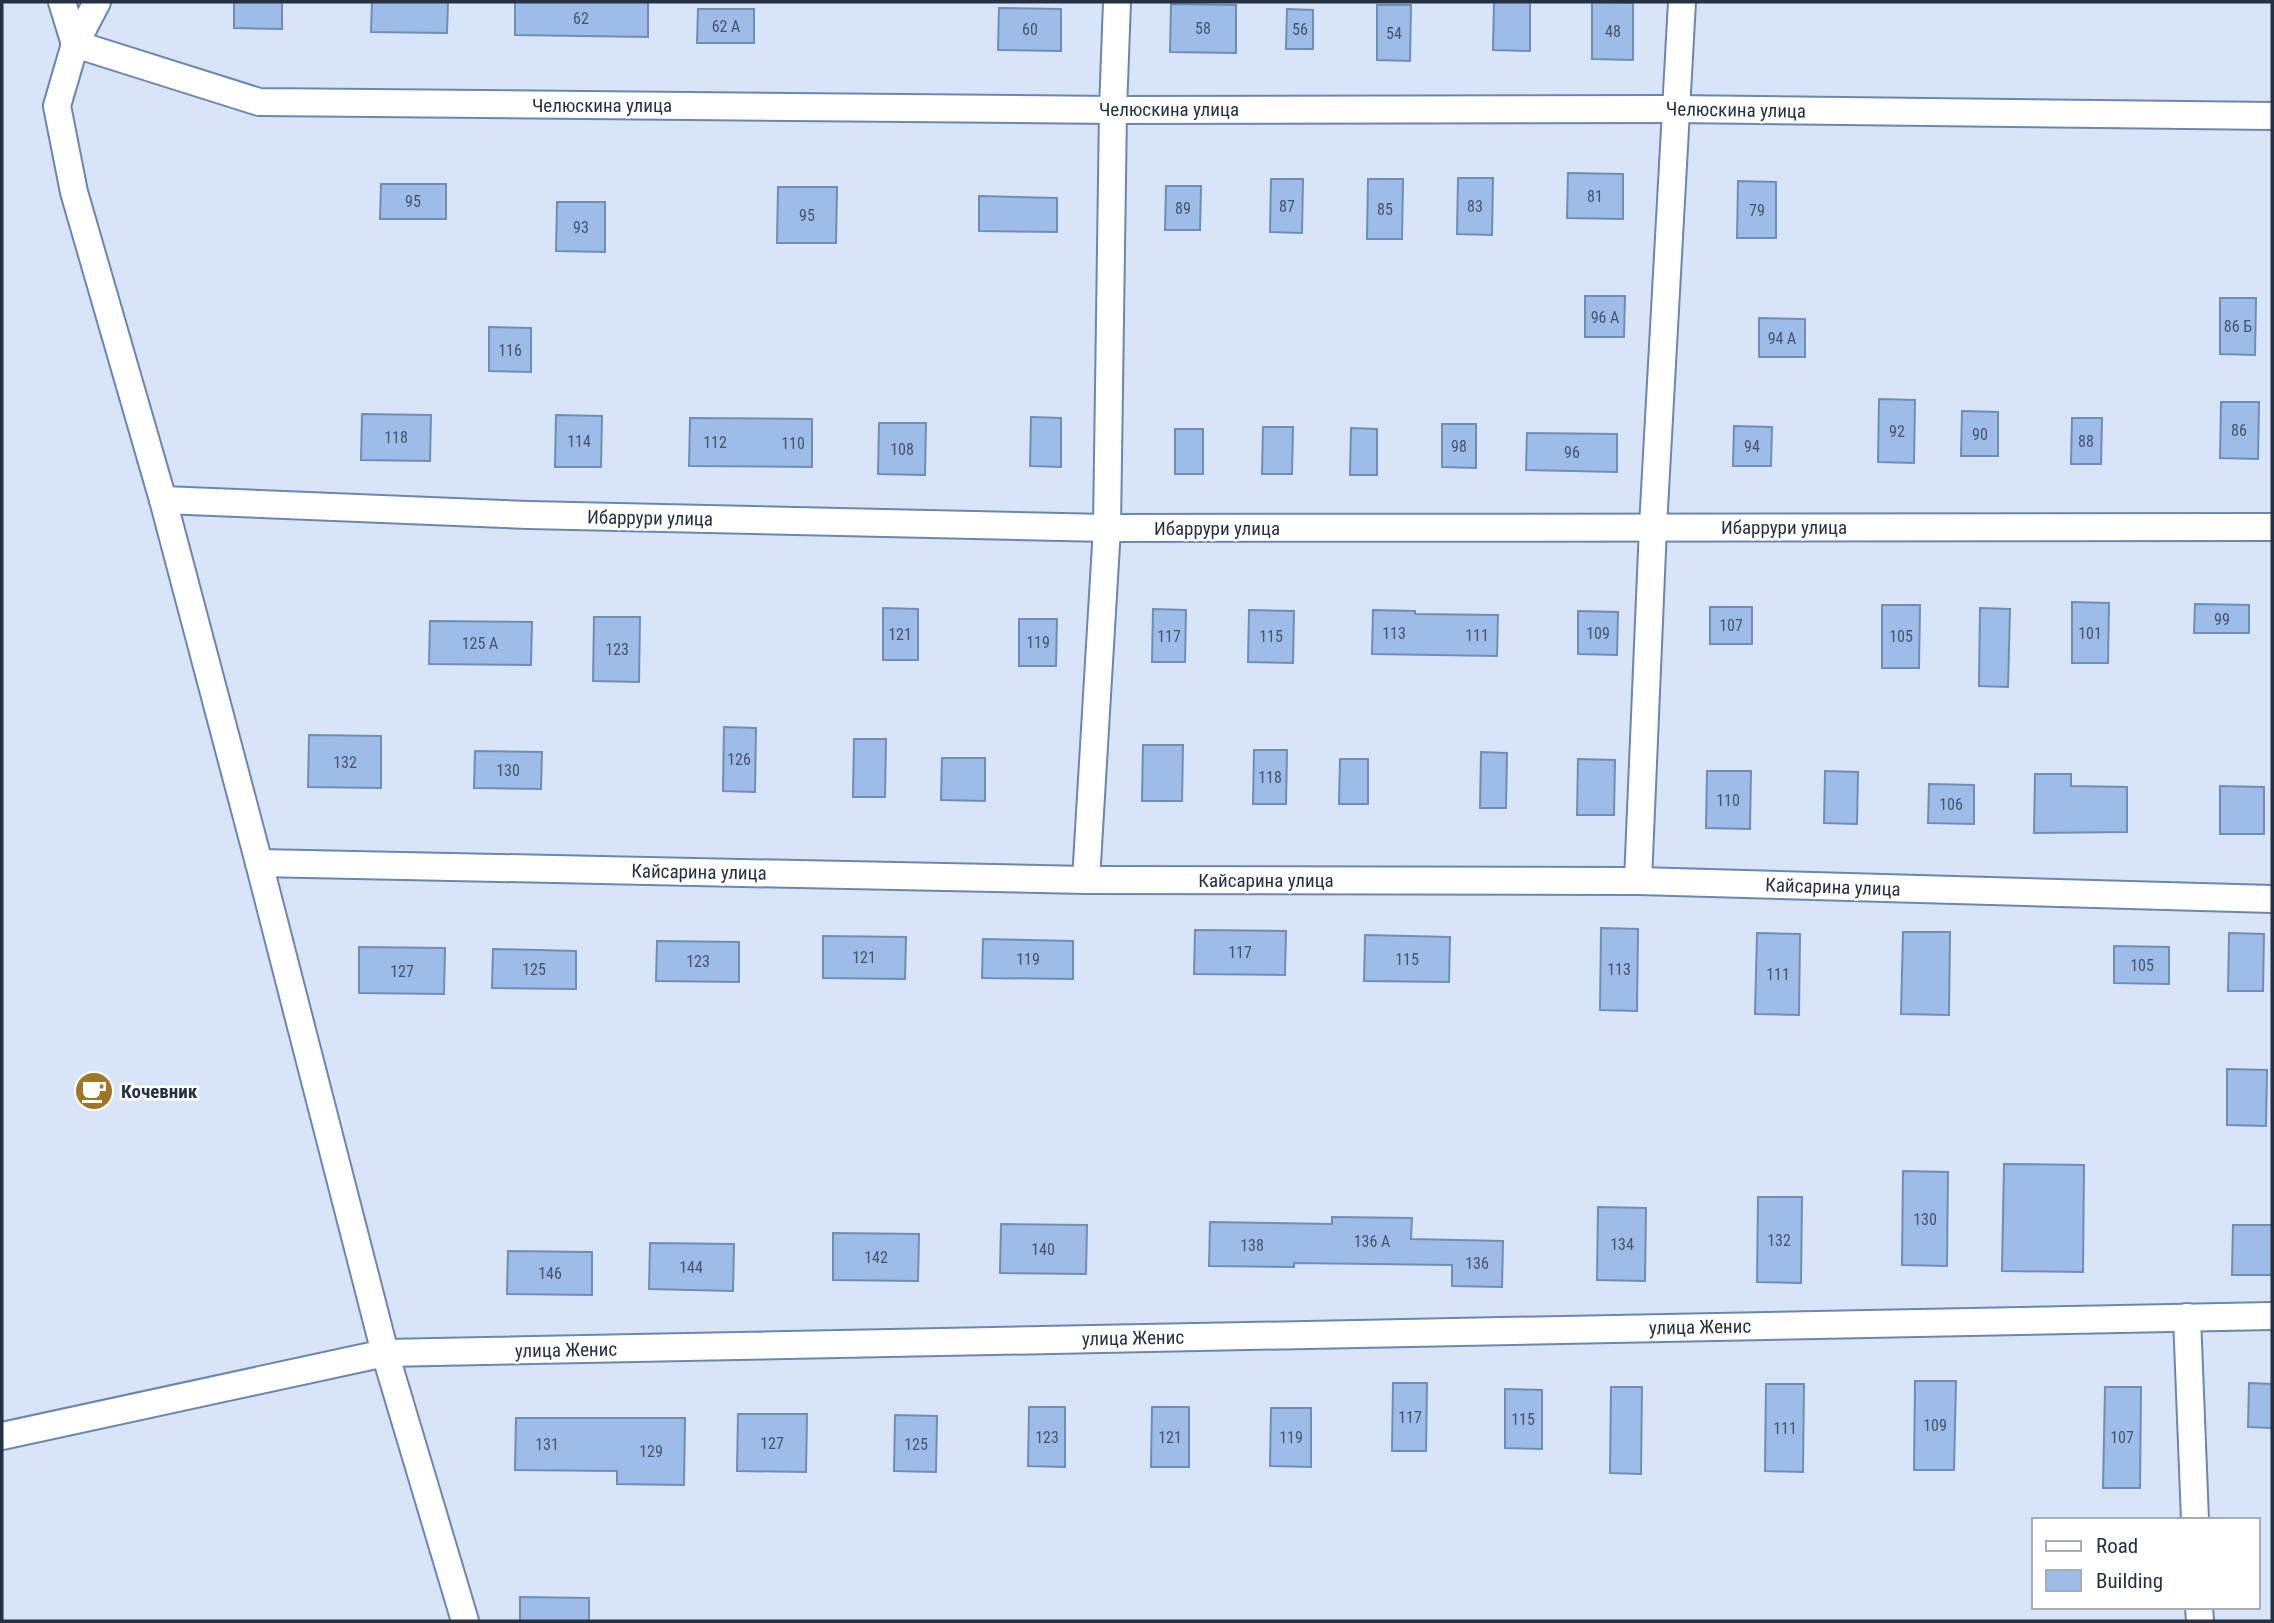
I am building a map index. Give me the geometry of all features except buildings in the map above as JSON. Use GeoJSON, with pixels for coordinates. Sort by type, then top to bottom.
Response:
{"type":"FeatureCollection","features":[{"type":"Feature","properties":{"kind":"street"},"geometry":{"type":"LineString","coordinates":[[62,2],[75,44]]}},
{"type":"Feature","properties":{"kind":"street"},"geometry":{"type":"LineString","coordinates":[[97,2],[75,44],[57,106],[75,191],[163,500],[385,1353],[465,1621]]}},
{"type":"Feature","properties":{"kind":"street"},"geometry":{"type":"LineString","coordinates":[[1086,880],[1107,528],[1117,2]]}},
{"type":"Feature","properties":{"kind":"street"},"geometry":{"type":"LineString","coordinates":[[1639,881],[1653,527],[1682,2]]}},
{"type":"Feature","properties":{"kind":"street","name":"Челюскина улица"},"geometry":{"type":"LineString","coordinates":[[75,44],[259,102],[1113,110],[1674,109],[2272,117]]}},
{"type":"Feature","properties":{"kind":"street","name":"Ибаррури улица"},"geometry":{"type":"LineString","coordinates":[[163,500],[528,515],[1107,528],[2272,527]]}},
{"type":"Feature","properties":{"kind":"street","name":"Кайсарина улица"},"geometry":{"type":"LineString","coordinates":[[259,863],[1086,880],[1639,881],[2272,899]]}},
{"type":"Feature","properties":{"kind":"street","name":"улица Женис"},"geometry":{"type":"LineString","coordinates":[[2,1436],[385,1353],[2272,1316]]}},
{"type":"Feature","properties":{"kind":"street"},"geometry":{"type":"LineString","coordinates":[[2187,1318],[2195,1518]]}},
{"type":"Feature","properties":{"kind":"place","name":"Кочевник"},"geometry":{"type":"Point","coordinates":[94,1091]}}]}
